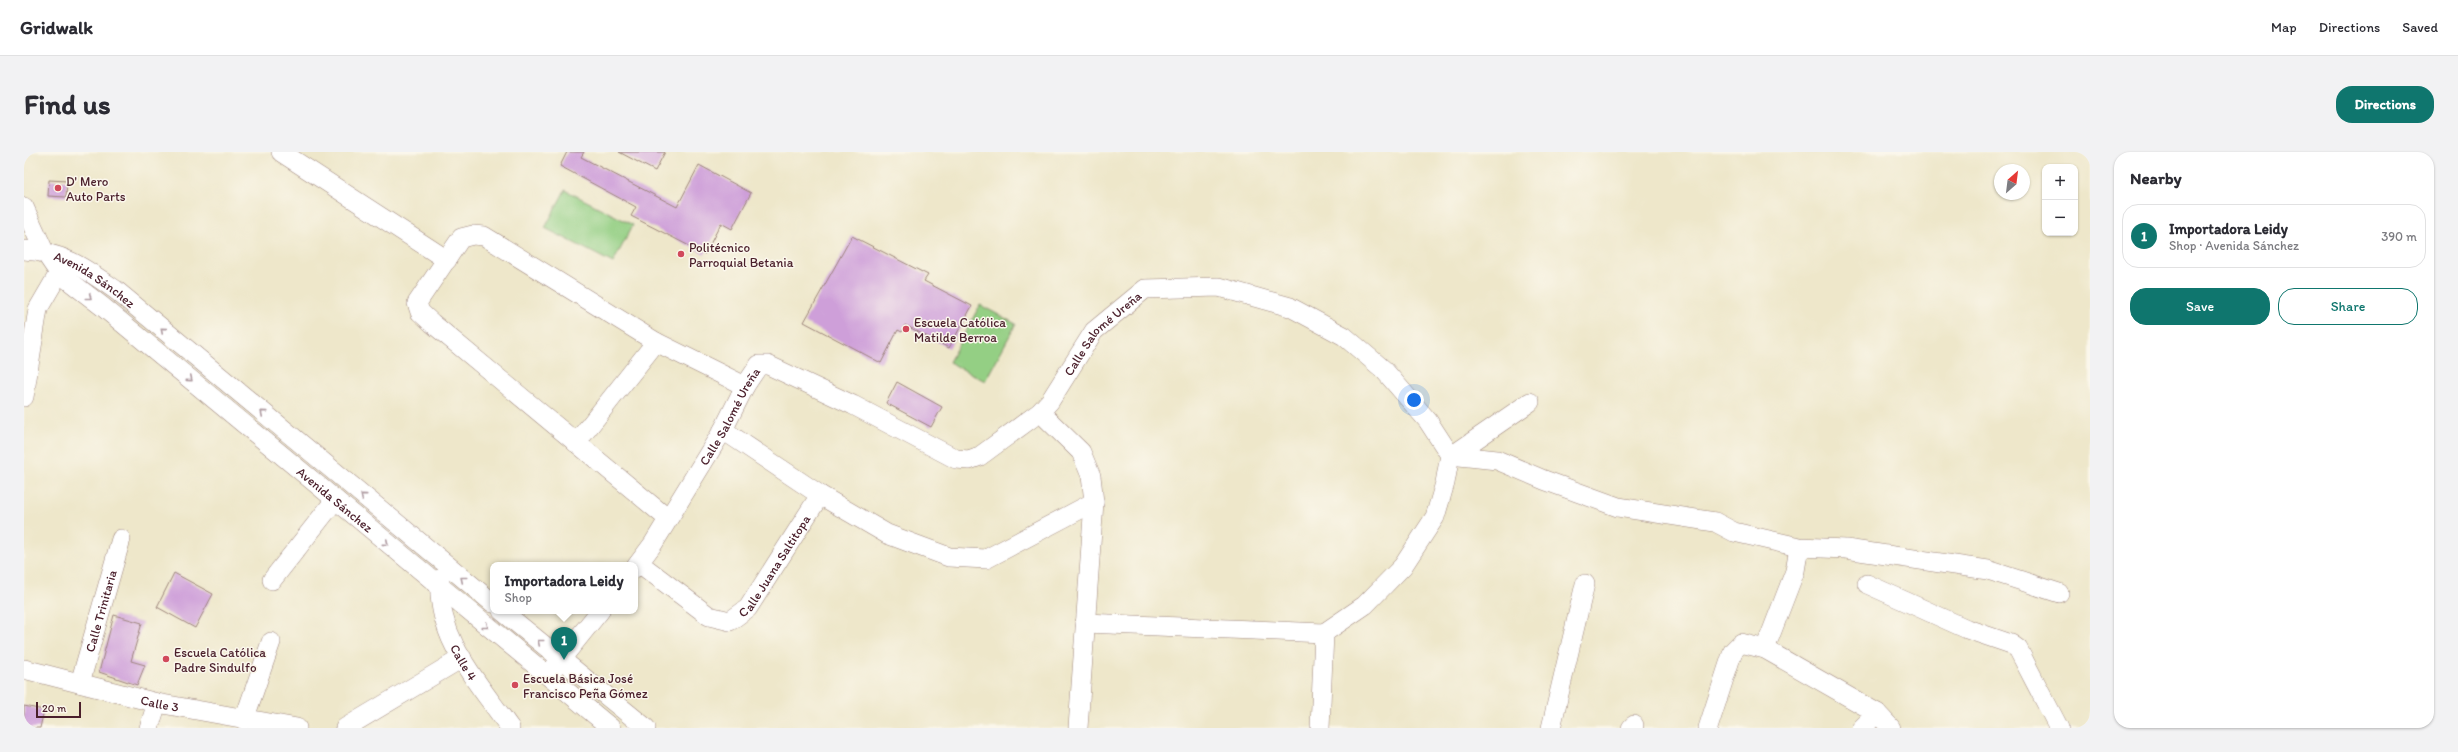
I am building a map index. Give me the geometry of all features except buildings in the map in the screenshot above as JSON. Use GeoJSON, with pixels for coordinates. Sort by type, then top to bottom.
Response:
{"type":"FeatureCollection","features":[{"type":"Feature","properties":{"kind":"street"},"geometry":{"type":"LineString","coordinates":[[281,152],[447,260]]}},
{"type":"Feature","properties":{"kind":"street","name":"Avenida Sánchez"},"geometry":{"type":"LineString","coordinates":[[24,207],[44,251],[59,273],[103,307],[440,588],[611,728]]}},
{"type":"Feature","properties":{"kind":"street"},"geometry":{"type":"LineString","coordinates":[[667,518],[420,312],[417,303],[462,238],[473,235],[484,236],[656,342],[744,386]]}},
{"type":"Feature","properties":{"kind":"street","name":"Avenida Sánchez"},"geometry":{"type":"LineString","coordinates":[[24,250],[44,251],[69,259],[117,292],[490,601]]}},
{"type":"Feature","properties":{"kind":"street"},"geometry":{"type":"LineString","coordinates":[[24,396],[38,309],[59,273]]}},
{"type":"Feature","properties":{"kind":"street","name":"Calle Salomé Ureña"},"geometry":{"type":"LineString","coordinates":[[638,564],[653,544],[667,518],[723,430],[744,386],[759,365],[768,365],[853,405],[956,459],[969,460],[980,456],[1040,412],[1050,401],[1094,331],[1145,289],[1219,287],[1290,307],[1344,336],[1384,370],[1428,421],[1452,455]]}},
{"type":"Feature","properties":{"kind":"street"},"geometry":{"type":"LineString","coordinates":[[576,443],[656,342]]}},
{"type":"Feature","properties":{"kind":"street"},"geometry":{"type":"LineString","coordinates":[[1085,623],[1324,634],[1365,605],[1403,566],[1435,517],[1452,455],[1530,402]]}},
{"type":"Feature","properties":{"kind":"street"},"geometry":{"type":"LineString","coordinates":[[1040,412],[1081,452],[1092,476],[1094,502],[1078,728]]}},
{"type":"Feature","properties":{"kind":"street"},"geometry":{"type":"LineString","coordinates":[[723,430],[820,495],[887,534],[949,558],[986,559],[1094,502]]}},
{"type":"Feature","properties":{"kind":"street"},"geometry":{"type":"LineString","coordinates":[[1452,455],[1497,460],[1544,480],[1618,507],[1715,522],[1734,532],[1799,547],[1853,550],[1988,570],[2059,593]]}},
{"type":"Feature","properties":{"kind":"street","name":"Calle Juana Saltitopa"},"geometry":{"type":"LineString","coordinates":[[638,566],[709,616],[730,621],[748,608],[820,495]]}},
{"type":"Feature","properties":{"kind":"street"},"geometry":{"type":"LineString","coordinates":[[272,580],[335,500]]}},
{"type":"Feature","properties":{"kind":"street","name":"Calle Trinitaria"},"geometry":{"type":"LineString","coordinates":[[80,683],[121,539]]}},
{"type":"Feature","properties":{"kind":"street"},"geometry":{"type":"LineString","coordinates":[[1765,649],[1795,571],[1799,547]]}},
{"type":"Feature","properties":{"kind":"street","name":"Calle 4"},"geometry":{"type":"LineString","coordinates":[[441,561],[441,611],[452,644],[510,728]]}},
{"type":"Feature","properties":{"kind":"street"},"geometry":{"type":"LineString","coordinates":[[1551,728],[1586,584]]}},
{"type":"Feature","properties":{"kind":"street"},"geometry":{"type":"LineString","coordinates":[[1867,584],[1966,629],[2012,644],[2018,649],[2048,710],[2059,728]]}},
{"type":"Feature","properties":{"kind":"street"},"geometry":{"type":"LineString","coordinates":[[506,614],[646,728]]}},
{"type":"Feature","properties":{"kind":"street"},"geometry":{"type":"LineString","coordinates":[[547,676],[598,614]]}},
{"type":"Feature","properties":{"kind":"street"},"geometry":{"type":"LineString","coordinates":[[1320,728],[1324,634]]}},
{"type":"Feature","properties":{"kind":"street"},"geometry":{"type":"LineString","coordinates":[[244,720],[271,642]]}},
{"type":"Feature","properties":{"kind":"street"},"geometry":{"type":"LineString","coordinates":[[1708,728],[1733,651],[1741,643],[1765,649],[1877,713],[1891,728]]}},
{"type":"Feature","properties":{"kind":"street"},"geometry":{"type":"LineString","coordinates":[[345,728],[462,658]]}},
{"type":"Feature","properties":{"kind":"street","name":"Calle 3"},"geometry":{"type":"LineString","coordinates":[[24,669],[157,703],[244,720],[297,728]]}},
{"type":"Feature","properties":{"kind":"street"},"geometry":{"type":"LineString","coordinates":[[150,728],[157,703]]}},
{"type":"Feature","properties":{"kind":"street"},"geometry":{"type":"LineString","coordinates":[[1862,728],[1877,713]]}},
{"type":"Feature","properties":{"kind":"green space"},"geometry":{"type":"Polygon","coordinates":[[[565,190],[633,225],[613,263],[545,228],[565,190]]]}},
{"type":"Feature","properties":{"kind":"green space"},"geometry":{"type":"Polygon","coordinates":[[[980,305],[1016,324],[985,381],[949,362],[980,305]]]}},
{"type":"Feature","properties":{"kind":"place","name":"D' Mero Auto Parts"},"geometry":{"type":"Point","coordinates":[58,188]}},
{"type":"Feature","properties":{"kind":"place","name":"Politécnico Parroquial Betania"},"geometry":{"type":"Point","coordinates":[681,254]}},
{"type":"Feature","properties":{"kind":"place","name":"Escuela Católica Matilde Berroa"},"geometry":{"type":"Point","coordinates":[906,329]}},
{"type":"Feature","properties":{"kind":"place","name":"Escuela Católica Padre Sindulfo"},"geometry":{"type":"Point","coordinates":[166,659]}},
{"type":"Feature","properties":{"kind":"place","name":"Importadora Leidy"},"geometry":{"type":"Point","coordinates":[564,660]}},
{"type":"Feature","properties":{"kind":"place","name":"Escuela Básica José Francisco Peña Gómez"},"geometry":{"type":"Point","coordinates":[515,685]}}]}
